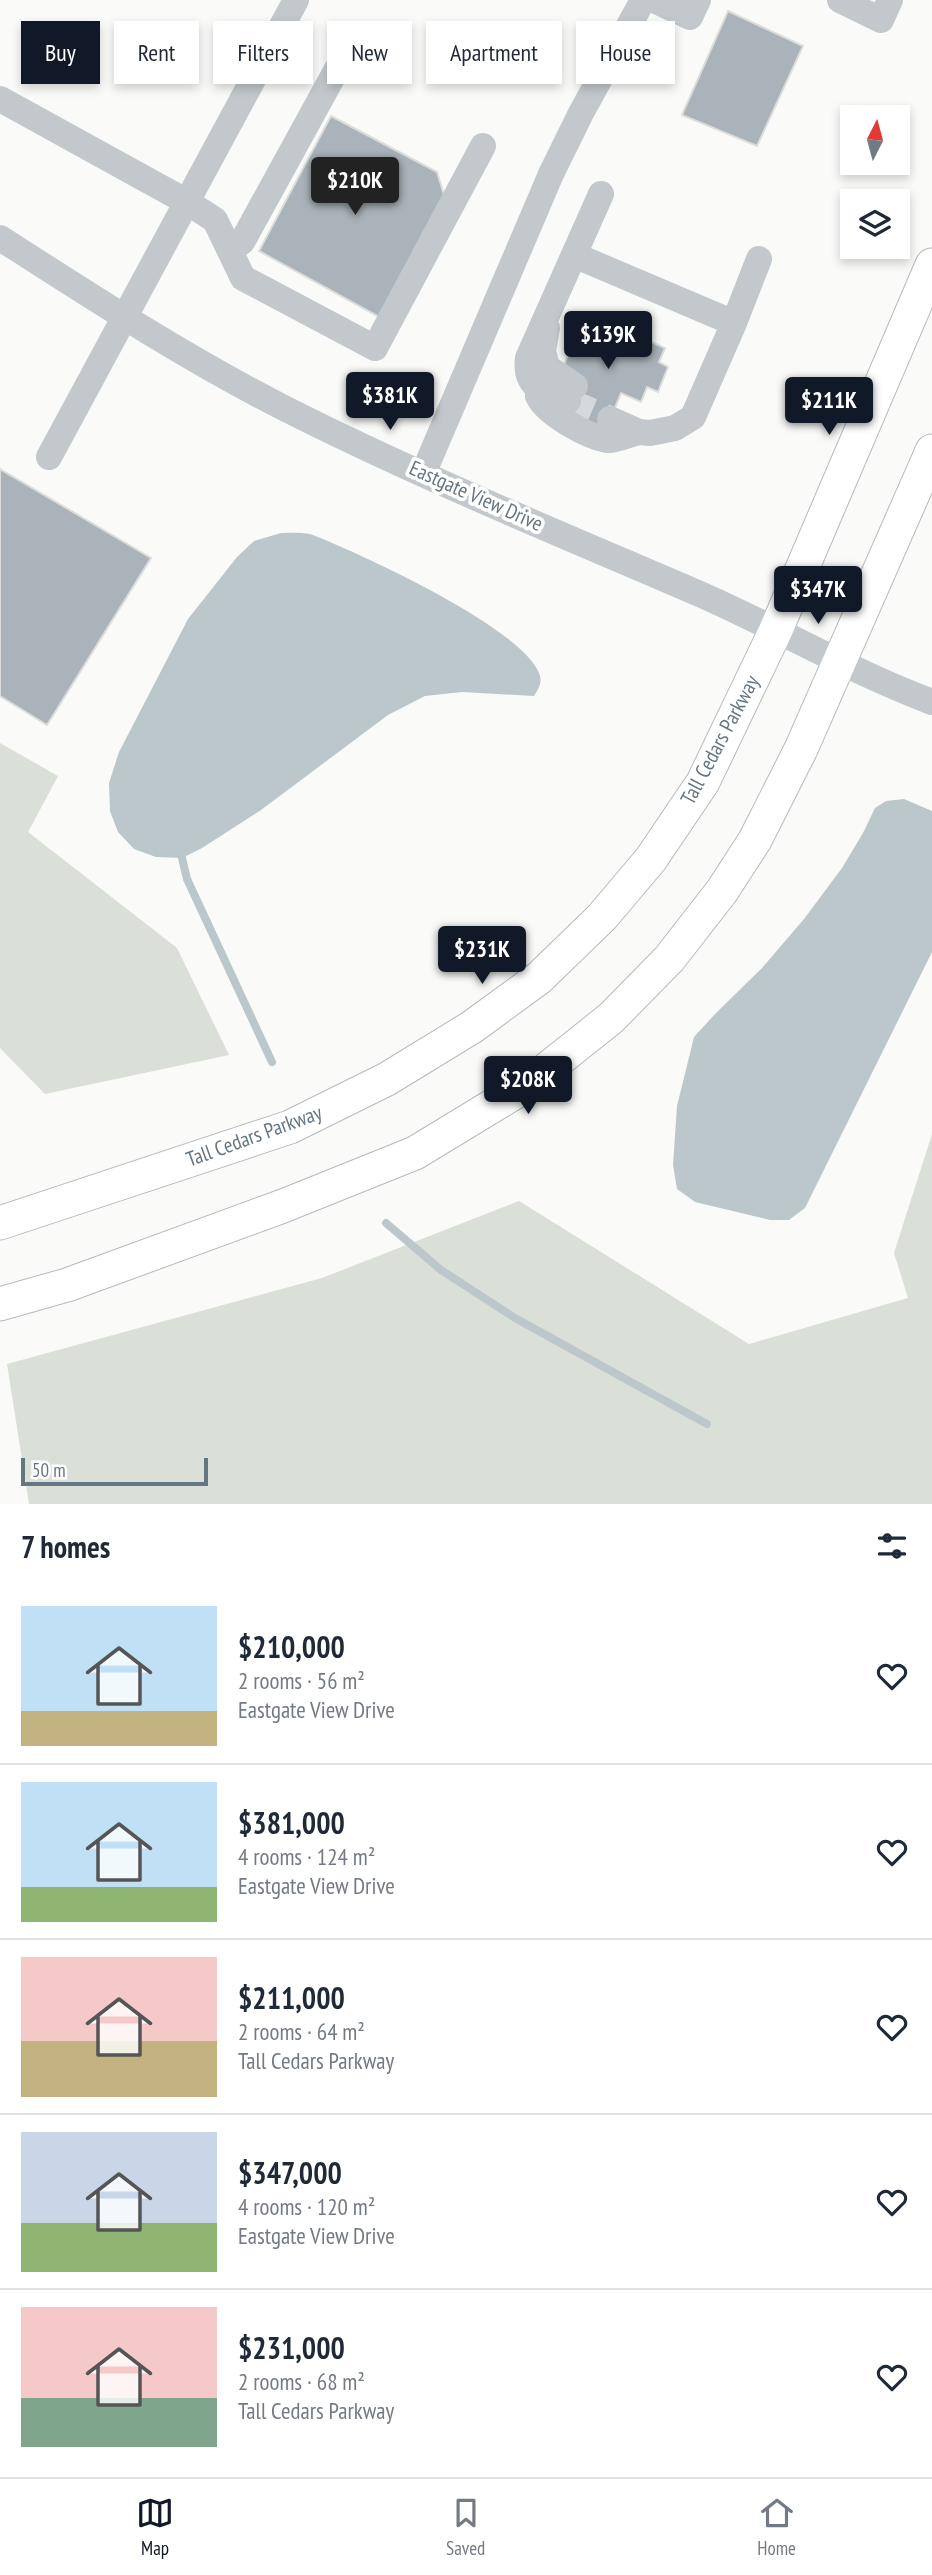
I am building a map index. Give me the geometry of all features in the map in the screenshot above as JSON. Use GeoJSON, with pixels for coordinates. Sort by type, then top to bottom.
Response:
{"type":"FeatureCollection","features":[{"type":"Feature","properties":{"kind":"main road","name":"Tall Cedars Parkway"},"geometry":{"type":"LineString","coordinates":[[0,1223],[290,1127],[387,1079],[472,1027],[539,978],[602,917],[651,859],[703,782],[775,632],[932,265]]}},
{"type":"Feature","properties":{"kind":"main road"},"geometry":{"type":"LineString","coordinates":[[0,1304],[93,1276],[283,1206],[415,1153],[527,1085],[611,1018],[669,959],[722,891],[755,839],[801,748],[932,451]]}},
{"type":"Feature","properties":{"kind":"street"},"geometry":{"type":"LineString","coordinates":[[423,474],[551,174],[643,0]]}},
{"type":"Feature","properties":{"kind":"street"},"geometry":{"type":"LineString","coordinates":[[654,0],[690,17],[698,0]]}},
{"type":"Feature","properties":{"kind":"street"},"geometry":{"type":"LineString","coordinates":[[839,0],[881,20],[890,0]]}},
{"type":"Feature","properties":{"kind":"street"},"geometry":{"type":"LineString","coordinates":[[49,457],[293,1]]}},
{"type":"Feature","properties":{"kind":"street"},"geometry":{"type":"LineString","coordinates":[[229,249],[242,242],[329,84]]}},
{"type":"Feature","properties":{"kind":"street"},"geometry":{"type":"LineString","coordinates":[[0,99],[215,220],[243,278],[375,348],[483,146]]}},
{"type":"Feature","properties":{"kind":"street"},"geometry":{"type":"LineString","coordinates":[[601,194],[528,358],[528,376],[542,405],[575,427],[610,440],[639,432],[659,432],[687,421],[734,323],[759,259]]}},
{"type":"Feature","properties":{"kind":"street","name":"Eastgate View Drive"},"geometry":{"type":"LineString","coordinates":[[0,239],[124,318],[281,406],[423,474],[730,607],[839,663],[932,702]]}},
{"type":"Feature","properties":{"kind":"street"},"geometry":{"type":"LineString","coordinates":[[574,255],[734,323]]}},
{"type":"Feature","properties":{"kind":"street"},"geometry":{"type":"LineString","coordinates":[[533,385],[571,394],[547,367],[543,351],[550,309]]}},
{"type":"Feature","properties":{"kind":"street"},"geometry":{"type":"LineString","coordinates":[[639,432],[613,412],[642,418],[687,421]]}},
{"type":"Feature","properties":{"kind":"shaded area"},"geometry":{"type":"Polygon","coordinates":[[[281,533],[309,534],[335,544],[402,575],[475,616],[529,657],[540,676],[538,689],[534,696],[462,692],[425,696],[388,715],[261,810],[202,848],[182,858],[156,857],[134,849],[118,832],[110,811],[109,783],[119,752],[188,619],[237,557],[254,541],[281,533]]]}},
{"type":"Feature","properties":{"kind":"shaded area"},"geometry":{"type":"Polygon","coordinates":[[[0,743],[58,776],[28,832],[177,948],[229,1055],[45,1094],[0,1048],[0,743]]]}},
{"type":"Feature","properties":{"kind":"shaded area"},"geometry":{"type":"Polygon","coordinates":[[[904,799],[932,811],[932,952],[805,1208],[789,1220],[770,1220],[695,1202],[677,1189],[673,1165],[677,1106],[694,1037],[762,968],[804,919],[842,868],[875,808],[886,801],[904,799]]]}},
{"type":"Feature","properties":{"kind":"shaded area"},"geometry":{"type":"Polygon","coordinates":[[[932,1134],[932,1504],[29,1504],[7,1364],[322,1278],[519,1201],[749,1344],[908,1298],[894,1253],[932,1134]]]}},
{"type":"Feature","properties":{"kind":"building"},"geometry":{"type":"Polygon","coordinates":[[[728,11],[803,46],[757,146],[682,115],[728,11]]]}},
{"type":"Feature","properties":{"kind":"building"},"geometry":{"type":"Polygon","coordinates":[[[331,116],[437,172],[444,195],[381,318],[259,251],[331,116]]]}},
{"type":"Feature","properties":{"kind":"building"},"geometry":{"type":"Polygon","coordinates":[[[585,313],[612,325],[614,322],[665,348],[659,362],[668,367],[658,392],[647,387],[641,402],[621,393],[605,432],[563,413],[563,367],[585,313]]]}},
{"type":"Feature","properties":{"kind":"building"},"geometry":{"type":"Polygon","coordinates":[[[0,469],[151,558],[47,725],[0,696],[0,469]]]}},
{"type":"Feature","properties":{"kind":"waterway"},"geometry":{"type":"LineString","coordinates":[[182,858],[187,879],[272,1062]]}},
{"type":"Feature","properties":{"kind":"waterway"},"geometry":{"type":"LineString","coordinates":[[386,1223],[441,1270],[515,1318],[707,1424]]}},
{"type":"Feature","properties":{"kind":"tunnel"},"geometry":{"type":"LineString","coordinates":[[568,401],[610,419]]}}]}
